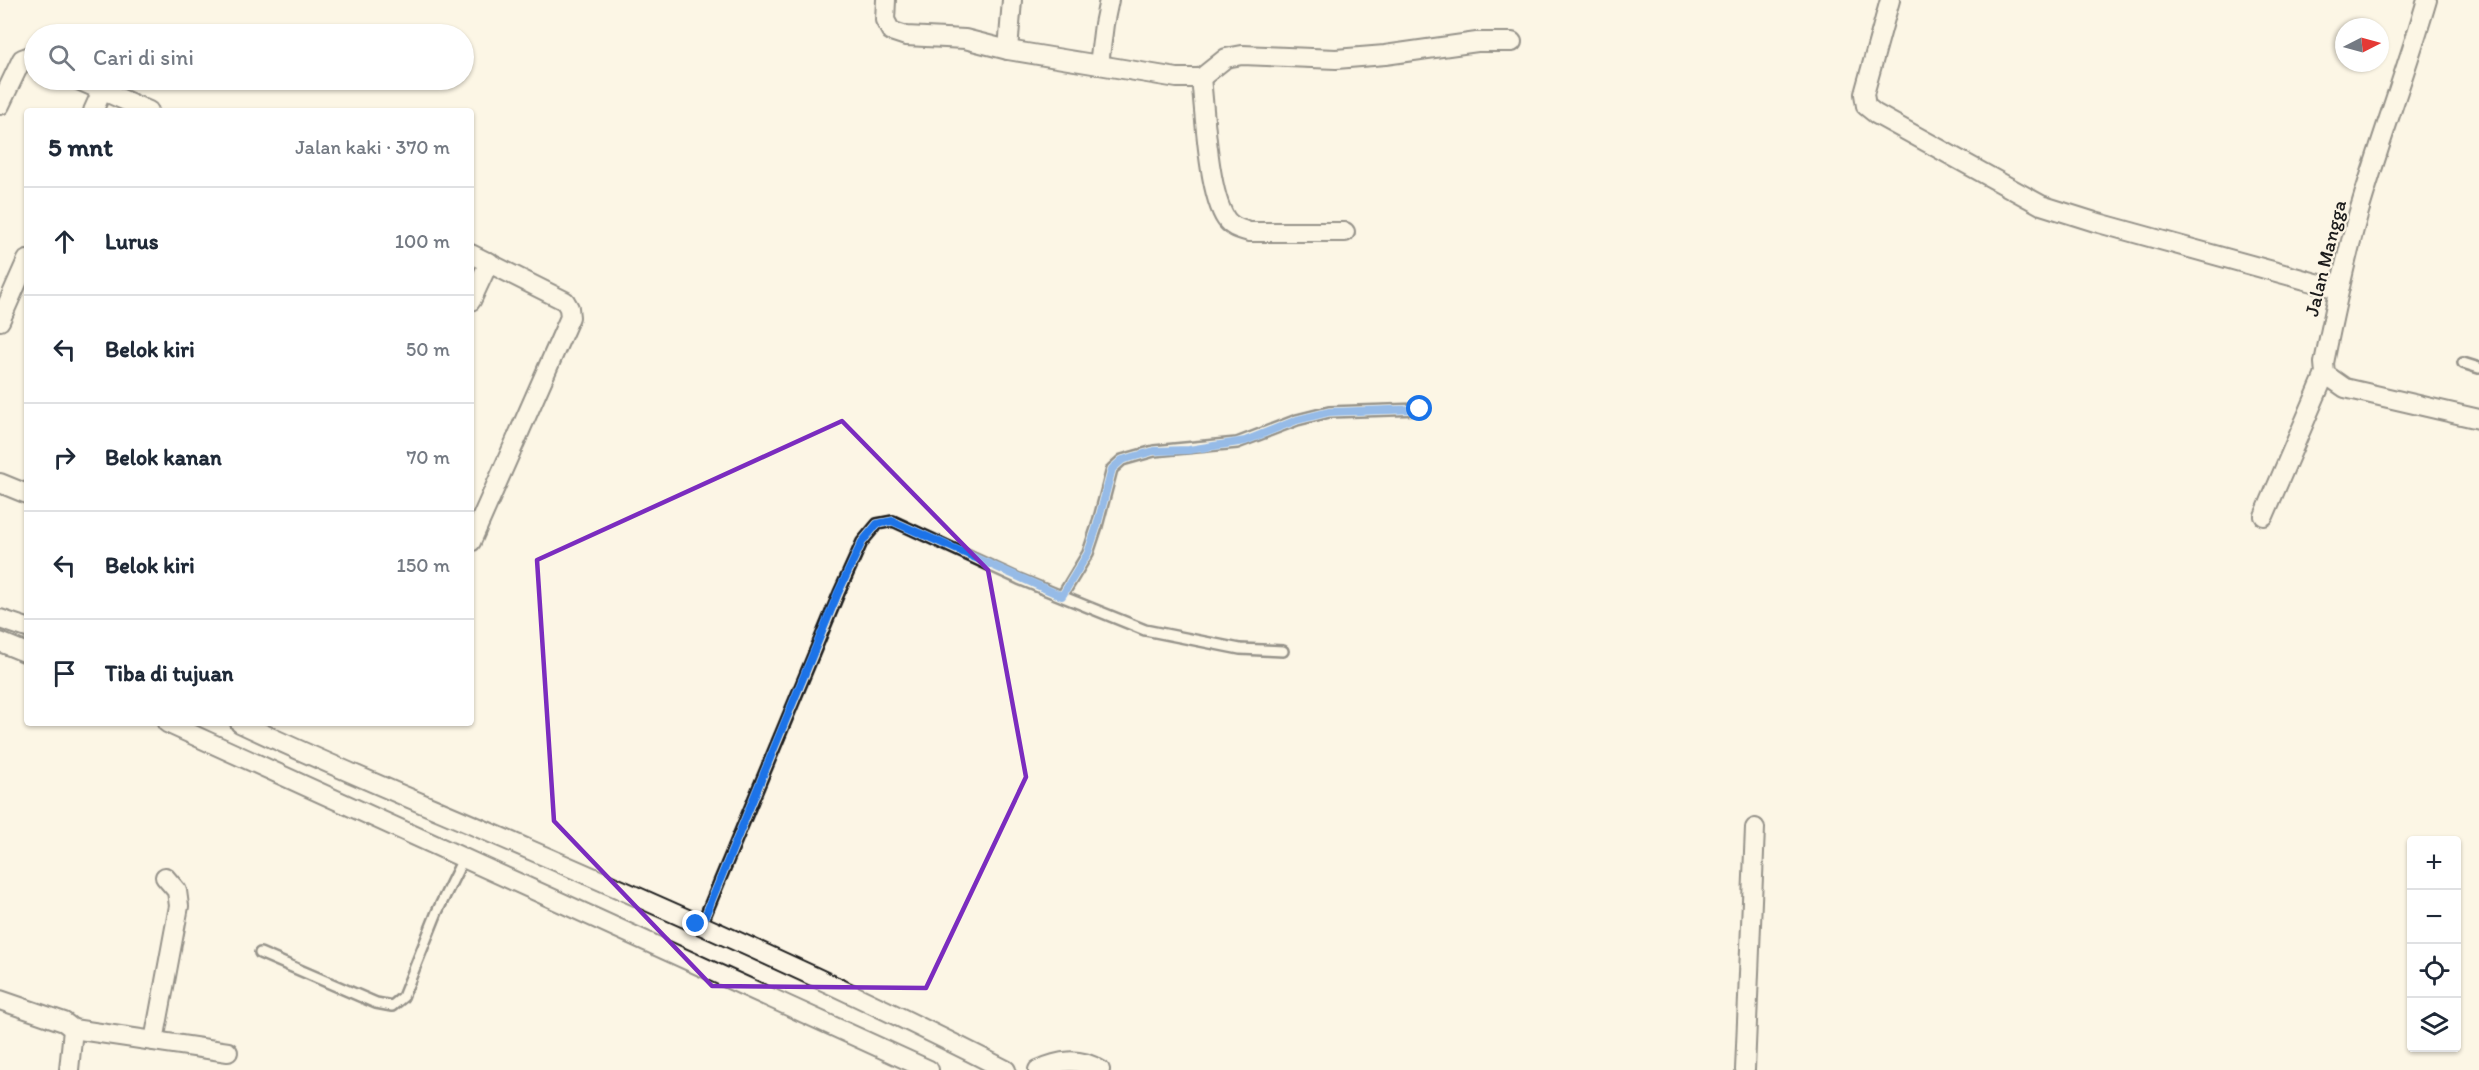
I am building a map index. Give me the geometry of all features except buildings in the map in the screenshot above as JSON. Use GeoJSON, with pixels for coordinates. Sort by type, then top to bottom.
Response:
{"type":"FeatureCollection","features":[{"type":"Feature","properties":{"kind":"street"},"geometry":{"type":"LineString","coordinates":[[886,0],[885,20],[891,31],[906,36],[965,39],[1008,50],[1176,78],[1202,78],[1226,58],[1242,55],[1336,58],[1384,55],[1478,42],[1512,42]]}},
{"type":"Feature","properties":{"kind":"street"},"geometry":{"type":"LineString","coordinates":[[1008,50],[1012,0]]}},
{"type":"Feature","properties":{"kind":"street"},"geometry":{"type":"LineString","coordinates":[[1100,65],[1109,0]]}},
{"type":"Feature","properties":{"kind":"street"},"geometry":{"type":"LineString","coordinates":[[1890,0],[1864,94],[1866,106],[1876,114],[2041,205],[2338,289]]}},
{"type":"Feature","properties":{"kind":"street","name":"Jalan Mangga"},"geometry":{"type":"LineString","coordinates":[[2264,516],[2325,374],[2324,363],[2338,289],[2359,212],[2427,0]]}},
{"type":"Feature","properties":{"kind":"street"},"geometry":{"type":"LineString","coordinates":[[0,105],[24,58]]}},
{"type":"Feature","properties":{"kind":"street"},"geometry":{"type":"LineString","coordinates":[[1202,78],[1214,191],[1226,219],[1234,228],[1249,232],[1345,232]]}},
{"type":"Feature","properties":{"kind":"street"},"geometry":{"type":"LineString","coordinates":[[94,108],[102,91],[142,108]]}},
{"type":"Feature","properties":{"kind":"street"},"geometry":{"type":"LineString","coordinates":[[474,255],[565,301],[570,308],[570,316],[474,535]]}},
{"type":"Feature","properties":{"kind":"street"},"geometry":{"type":"LineString","coordinates":[[474,294],[489,262]]}},
{"type":"Feature","properties":{"kind":"street"},"geometry":{"type":"LineString","coordinates":[[0,321],[24,267]]}},
{"type":"Feature","properties":{"kind":"street"},"geometry":{"type":"LineString","coordinates":[[2325,374],[2345,388],[2479,419]]}},
{"type":"Feature","properties":{"kind":"street"},"geometry":{"type":"LineString","coordinates":[[0,483],[24,494]]}},
{"type":"Feature","properties":{"kind":"street"},"geometry":{"type":"LineString","coordinates":[[0,619],[24,627]]}},
{"type":"Feature","properties":{"kind":"street"},"geometry":{"type":"LineString","coordinates":[[0,642],[24,652]]}},
{"type":"Feature","properties":{"kind":"street"},"geometry":{"type":"LineString","coordinates":[[174,726],[929,1070]]}},
{"type":"Feature","properties":{"kind":"street"},"geometry":{"type":"LineString","coordinates":[[246,726],[311,757],[526,848],[855,994],[1006,1070]]}},
{"type":"Feature","properties":{"kind":"street"},"geometry":{"type":"LineString","coordinates":[[1745,1070],[1755,828]]}},
{"type":"Feature","properties":{"kind":"street"},"geometry":{"type":"LineString","coordinates":[[154,1041],[178,906],[177,891],[165,877]]}},
{"type":"Feature","properties":{"kind":"street"},"geometry":{"type":"LineString","coordinates":[[0,1000],[64,1022],[73,1029],[228,1052]]}},
{"type":"Feature","properties":{"kind":"street"},"geometry":{"type":"LineString","coordinates":[[69,1070],[73,1029]]}},
{"type":"Feature","properties":{"kind":"street"},"geometry":{"type":"LineString","coordinates":[[1038,1070],[1052,1063],[1067,1060],[1082,1062],[1100,1070]]}},
{"type":"Feature","properties":{"kind":"lane"},"geometry":{"type":"LineString","coordinates":[[2463,363],[2479,368]]}},
{"type":"Feature","properties":{"kind":"lane"},"geometry":{"type":"LineString","coordinates":[[1062,596],[1088,553],[1112,469],[1122,460],[1154,451],[1189,450],[1245,441],[1297,420],[1329,412],[1420,409]]}},
{"type":"Feature","properties":{"kind":"lane"},"geometry":{"type":"LineString","coordinates":[[701,926],[838,593],[872,528],[877,524],[892,521],[1145,630],[1240,649],[1283,651]]}},
{"type":"Feature","properties":{"kind":"lane"},"geometry":{"type":"LineString","coordinates":[[260,953],[376,1002],[392,1006],[403,997],[437,912],[463,859]]}},
{"type":"Feature","properties":{"kind":"highlighted area"},"geometry":{"type":"Polygon","coordinates":[[[842,421],[988,570],[1026,777],[926,988],[712,986],[554,821],[537,560],[842,421]]]}},
{"type":"Feature","properties":{"kind":"route"},"geometry":{"type":"LineString","coordinates":[[696,924],[701,926],[838,593],[862,542],[877,524],[892,521],[1019,579],[1062,596],[1088,553],[1112,469],[1122,460],[1154,451],[1189,450],[1245,441],[1321,413],[1420,409]]}}]}
